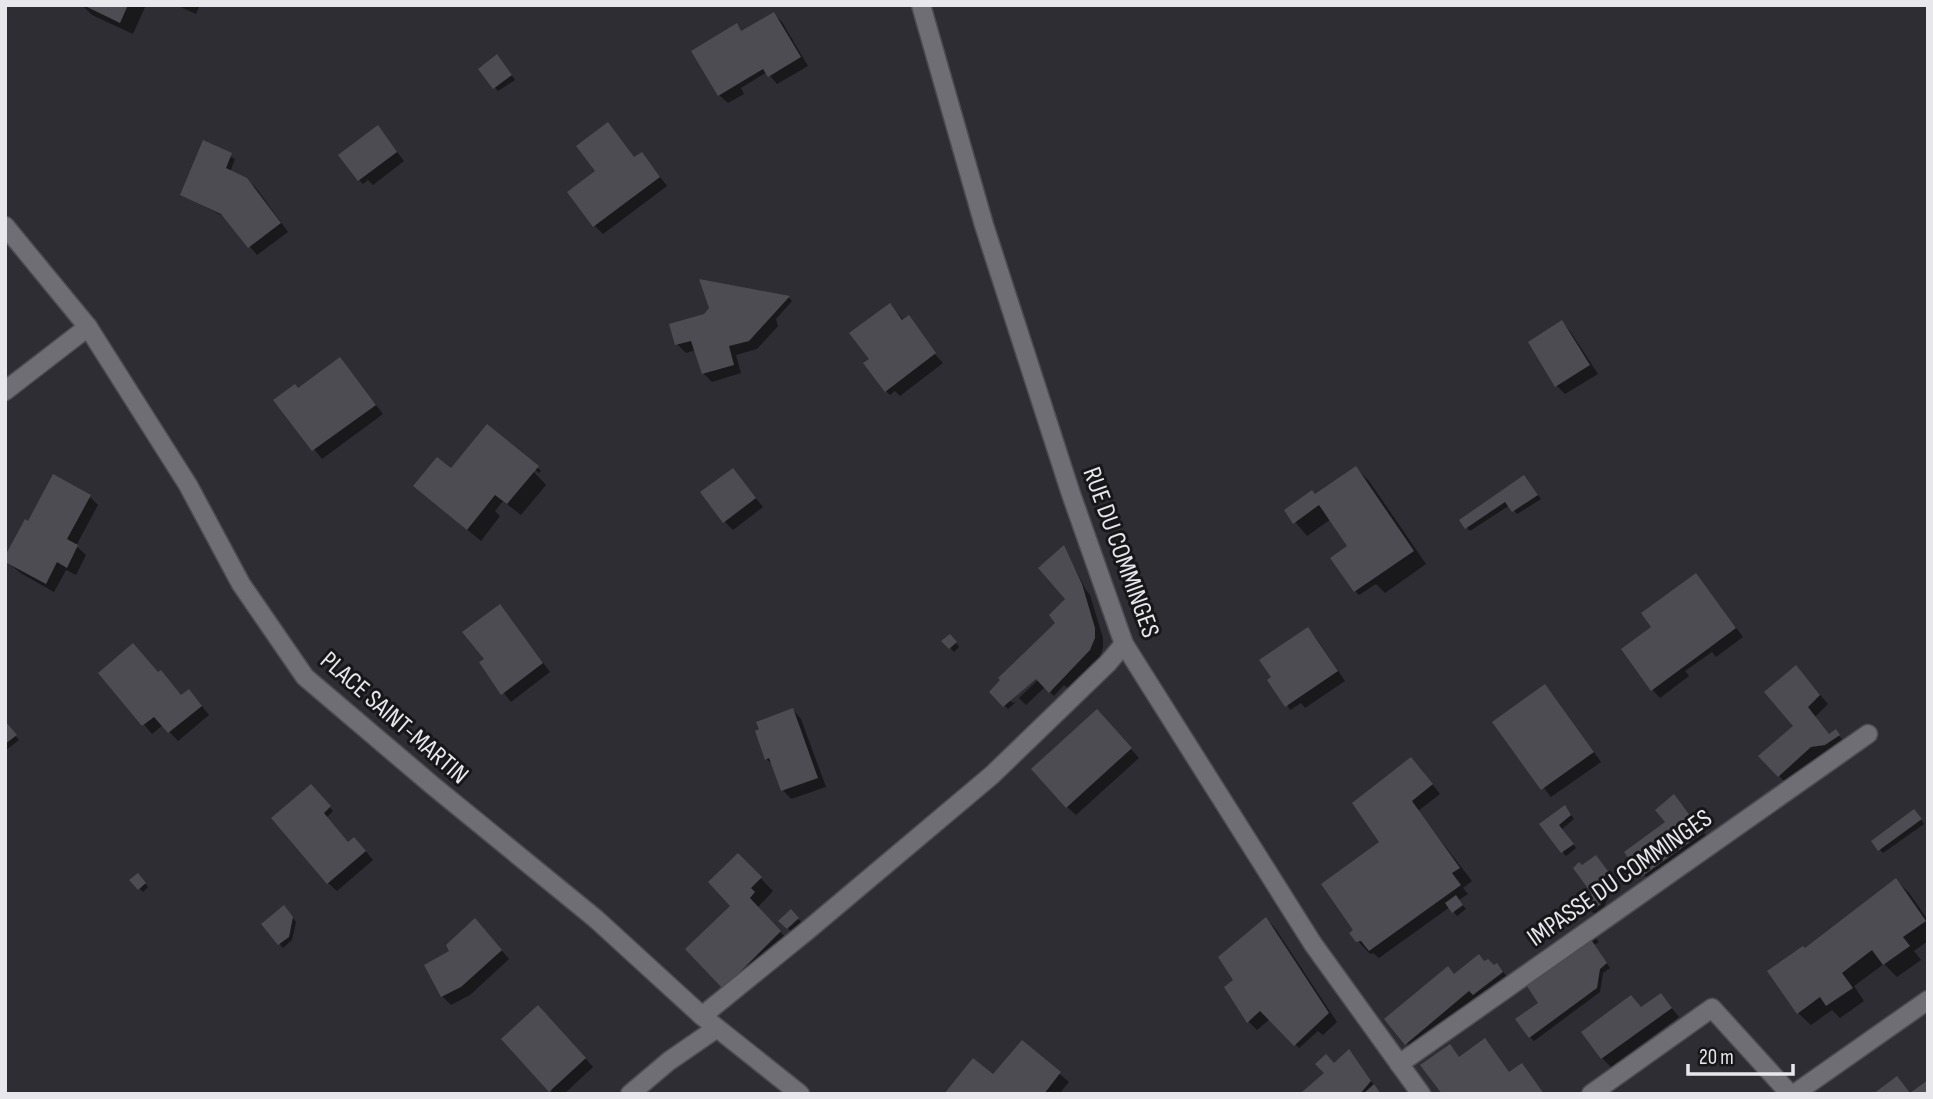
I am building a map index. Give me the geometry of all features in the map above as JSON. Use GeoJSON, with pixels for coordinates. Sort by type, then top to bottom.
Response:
{"type":"FeatureCollection","features":[{"type":"Feature","properties":{"kind":"street","name":"RUE DU COMMINGES"},"geometry":{"type":"LineString","coordinates":[[920,5],[984,225],[1071,494],[1124,644],[1313,944],[1421,1094]]}},
{"type":"Feature","properties":{"kind":"street","name":"PLACE SAINT-MARTIN"},"geometry":{"type":"LineString","coordinates":[[5,226],[88,327],[188,485],[241,584],[304,677],[596,919],[702,1016],[800,1094]]}},
{"type":"Feature","properties":{"kind":"street"},"geometry":{"type":"LineString","coordinates":[[5,391],[88,327]]}},
{"type":"Feature","properties":{"kind":"street"},"geometry":{"type":"LineString","coordinates":[[702,1016],[992,775],[1108,663],[1124,644]]}},
{"type":"Feature","properties":{"kind":"street","name":"IMPASSE DU COMMINGES"},"geometry":{"type":"LineString","coordinates":[[1399,1064],[1868,734]]}},
{"type":"Feature","properties":{"kind":"street"},"geometry":{"type":"LineString","coordinates":[[1591,1094],[1712,1008],[1792,1094],[1928,1000]]}},
{"type":"Feature","properties":{"kind":"street"},"geometry":{"type":"LineString","coordinates":[[630,1094],[669,1061],[718,1028]]}},
{"type":"Feature","properties":{"kind":"building"},"geometry":{"type":"Polygon","coordinates":[[[83,5],[128,5],[120,23],[83,5]]]}},
{"type":"Feature","properties":{"kind":"building"},"geometry":{"type":"Polygon","coordinates":[[[774,12],[801,57],[768,77],[763,69],[718,96],[691,51],[737,23],[741,31],[774,12]]]}},
{"type":"Feature","properties":{"kind":"building"},"geometry":{"type":"Polygon","coordinates":[[[497,54],[512,75],[493,89],[478,69],[497,54]]]}},
{"type":"Feature","properties":{"kind":"building"},"geometry":{"type":"Polygon","coordinates":[[[608,122],[634,157],[642,152],[660,177],[593,227],[567,192],[595,171],[576,146],[608,122]]]}},
{"type":"Feature","properties":{"kind":"building"},"geometry":{"type":"Polygon","coordinates":[[[378,125],[397,152],[358,181],[338,155],[378,125]]]}},
{"type":"Feature","properties":{"kind":"building"},"geometry":{"type":"Polygon","coordinates":[[[203,140],[232,153],[226,168],[247,178],[281,223],[248,248],[221,214],[180,195],[203,140]]]}},
{"type":"Feature","properties":{"kind":"building"},"geometry":{"type":"Polygon","coordinates":[[[699,279],[790,296],[749,341],[729,346],[734,365],[702,374],[691,341],[675,345],[669,324],[704,314],[709,308],[699,279]]]}},
{"type":"Feature","properties":{"kind":"building"},"geometry":{"type":"Polygon","coordinates":[[[890,303],[902,320],[909,315],[936,353],[885,392],[863,363],[869,359],[849,333],[890,303]]]}},
{"type":"Feature","properties":{"kind":"building"},"geometry":{"type":"Polygon","coordinates":[[[1562,320],[1590,365],[1555,387],[1528,342],[1562,320]]]}},
{"type":"Feature","properties":{"kind":"building"},"geometry":{"type":"Polygon","coordinates":[[[340,357],[376,405],[312,451],[273,400],[295,384],[298,388],[340,357]]]}},
{"type":"Feature","properties":{"kind":"building"},"geometry":{"type":"Polygon","coordinates":[[[487,424],[539,466],[507,504],[495,495],[467,530],[413,486],[437,457],[451,468],[487,424]]]}},
{"type":"Feature","properties":{"kind":"building"},"geometry":{"type":"Polygon","coordinates":[[[1356,466],[1414,551],[1354,592],[1330,558],[1347,546],[1319,505],[1293,524],[1284,510],[1312,490],[1315,494],[1356,466]]]}},
{"type":"Feature","properties":{"kind":"building"},"geometry":{"type":"Polygon","coordinates":[[[733,468],[756,498],[723,523],[700,492],[733,468]]]}},
{"type":"Feature","properties":{"kind":"building"},"geometry":{"type":"Polygon","coordinates":[[[53,474],[91,495],[67,539],[78,545],[67,568],[57,562],[46,584],[5,562],[5,556],[25,519],[28,521],[53,474]]]}},
{"type":"Feature","properties":{"kind":"building"},"geometry":{"type":"Polygon","coordinates":[[[1524,475],[1538,495],[1512,512],[1505,502],[1465,529],[1459,520],[1524,475]]]}},
{"type":"Feature","properties":{"kind":"building"},"geometry":{"type":"Polygon","coordinates":[[[1064,545],[1082,584],[1095,628],[1095,638],[1090,650],[1049,693],[1036,679],[1003,707],[989,692],[1000,680],[998,678],[1055,623],[1049,615],[1065,599],[1038,568],[1064,545]]]}},
{"type":"Feature","properties":{"kind":"building"},"geometry":{"type":"Polygon","coordinates":[[[1696,573],[1736,628],[1651,691],[1621,649],[1651,627],[1641,613],[1696,573]]]}},
{"type":"Feature","properties":{"kind":"building"},"geometry":{"type":"Polygon","coordinates":[[[500,604],[543,663],[501,695],[479,662],[484,659],[462,632],[500,604]]]}},
{"type":"Feature","properties":{"kind":"building"},"geometry":{"type":"Polygon","coordinates":[[[1308,627],[1338,671],[1285,707],[1267,680],[1271,677],[1259,660],[1308,627]]]}},
{"type":"Feature","properties":{"kind":"building"},"geometry":{"type":"Polygon","coordinates":[[[950,634],[957,642],[949,649],[941,641],[950,634]]]}},
{"type":"Feature","properties":{"kind":"building"},"geometry":{"type":"Polygon","coordinates":[[[133,643],[158,672],[161,670],[181,695],[189,689],[202,706],[168,733],[154,717],[142,726],[98,673],[133,643]]]}},
{"type":"Feature","properties":{"kind":"building"},"geometry":{"type":"Polygon","coordinates":[[[1796,665],[1820,695],[1808,707],[1829,734],[1836,729],[1840,735],[1825,745],[1811,747],[1778,777],[1758,756],[1793,726],[1764,692],[1796,665]]]}},
{"type":"Feature","properties":{"kind":"building"},"geometry":{"type":"Polygon","coordinates":[[[1545,684],[1594,752],[1541,790],[1492,722],[1545,684]]]}},
{"type":"Feature","properties":{"kind":"building"},"geometry":{"type":"Polygon","coordinates":[[[793,708],[818,778],[781,791],[769,758],[765,760],[755,731],[759,729],[756,722],[793,708]]]}},
{"type":"Feature","properties":{"kind":"building"},"geometry":{"type":"Polygon","coordinates":[[[1097,709],[1132,748],[1066,808],[1031,769],[1097,709]]]}},
{"type":"Feature","properties":{"kind":"building"},"geometry":{"type":"Polygon","coordinates":[[[5,721],[17,735],[5,744],[5,721]]]}},
{"type":"Feature","properties":{"kind":"building"},"geometry":{"type":"Polygon","coordinates":[[[1411,757],[1433,784],[1412,801],[1460,868],[1452,873],[1461,885],[1369,951],[1349,933],[1353,930],[1321,884],[1379,842],[1352,803],[1411,757]]]}},
{"type":"Feature","properties":{"kind":"building"},"geometry":{"type":"Polygon","coordinates":[[[311,784],[331,806],[324,813],[348,842],[354,837],[366,851],[327,884],[271,818],[311,784]]]}},
{"type":"Feature","properties":{"kind":"building"},"geometry":{"type":"Polygon","coordinates":[[[1674,794],[1703,833],[1641,877],[1624,852],[1665,822],[1655,810],[1674,794]]]}},
{"type":"Feature","properties":{"kind":"building"},"geometry":{"type":"Polygon","coordinates":[[[1565,805],[1571,815],[1559,825],[1574,844],[1561,853],[1539,824],[1565,805]]]}},
{"type":"Feature","properties":{"kind":"building"},"geometry":{"type":"Polygon","coordinates":[[[1914,809],[1922,819],[1878,851],[1871,841],[1914,809]]]}},
{"type":"Feature","properties":{"kind":"building"},"geometry":{"type":"Polygon","coordinates":[[[738,853],[762,877],[751,888],[755,892],[750,898],[781,931],[723,989],[685,949],[730,906],[708,882],[738,853]]]}},
{"type":"Feature","properties":{"kind":"building"},"geometry":{"type":"Polygon","coordinates":[[[1596,855],[1614,879],[1600,890],[1604,895],[1601,904],[1590,912],[1583,901],[1592,894],[1573,868],[1579,862],[1582,865],[1596,855]]]}},
{"type":"Feature","properties":{"kind":"building"},"geometry":{"type":"Polygon","coordinates":[[[138,873],[146,883],[138,890],[129,880],[138,873]]]}},
{"type":"Feature","properties":{"kind":"building"},"geometry":{"type":"Polygon","coordinates":[[[1896,878],[1926,921],[1903,937],[1910,946],[1883,965],[1872,950],[1842,973],[1853,988],[1826,1006],[1820,997],[1797,1014],[1767,971],[1803,946],[1805,948],[1896,878]]]}},
{"type":"Feature","properties":{"kind":"building"},"geometry":{"type":"Polygon","coordinates":[[[1456,895],[1463,905],[1452,913],[1445,903],[1456,895]]]}},
{"type":"Feature","properties":{"kind":"building"},"geometry":{"type":"Polygon","coordinates":[[[284,905],[293,917],[289,937],[278,945],[261,924],[284,905]]]}},
{"type":"Feature","properties":{"kind":"building"},"geometry":{"type":"Polygon","coordinates":[[[791,909],[799,918],[787,929],[778,921],[791,909]]]}},
{"type":"Feature","properties":{"kind":"building"},"geometry":{"type":"Polygon","coordinates":[[[1266,917],[1329,1013],[1294,1046],[1260,1011],[1247,1023],[1224,987],[1233,980],[1218,957],[1266,917]]]}},
{"type":"Feature","properties":{"kind":"building"},"geometry":{"type":"Polygon","coordinates":[[[475,918],[502,950],[461,987],[441,997],[424,965],[449,951],[446,945],[475,918]]]}},
{"type":"Feature","properties":{"kind":"building"},"geometry":{"type":"Polygon","coordinates":[[[1593,932],[1597,937],[1592,941],[1607,963],[1600,969],[1597,988],[1529,1038],[1515,1019],[1538,1003],[1523,980],[1593,932]]]}},
{"type":"Feature","properties":{"kind":"building"},"geometry":{"type":"Polygon","coordinates":[[[1479,954],[1484,961],[1488,959],[1494,965],[1497,963],[1503,972],[1473,995],[1469,991],[1405,1045],[1384,1019],[1448,966],[1454,974],[1479,954]]]}},
{"type":"Feature","properties":{"kind":"building"},"geometry":{"type":"Polygon","coordinates":[[[1661,993],[1672,1008],[1601,1059],[1581,1032],[1631,995],[1641,1007],[1661,993]]]}},
{"type":"Feature","properties":{"kind":"building"},"geometry":{"type":"Polygon","coordinates":[[[538,1005],[586,1058],[549,1092],[501,1039],[538,1005]]]}},
{"type":"Feature","properties":{"kind":"building"},"geometry":{"type":"Polygon","coordinates":[[[1485,1038],[1509,1072],[1522,1063],[1544,1094],[1442,1094],[1420,1065],[1450,1044],[1459,1057],[1485,1038]]]}},
{"type":"Feature","properties":{"kind":"building"},"geometry":{"type":"Polygon","coordinates":[[[1022,1040],[1061,1072],[1044,1094],[944,1094],[973,1058],[993,1074],[1022,1040]]]}},
{"type":"Feature","properties":{"kind":"building"},"geometry":{"type":"Polygon","coordinates":[[[1349,1049],[1371,1081],[1360,1094],[1302,1092],[1324,1073],[1315,1064],[1326,1054],[1334,1063],[1349,1049]]]}},
{"type":"Feature","properties":{"kind":"building"},"geometry":{"type":"Polygon","coordinates":[[[1897,1076],[1910,1093],[1928,1080],[1928,1094],[1873,1094],[1897,1076]]]}},
{"type":"Feature","properties":{"kind":"building"},"geometry":{"type":"Polygon","coordinates":[[[1374,1084],[1381,1094],[1363,1094],[1374,1084]]]}}]}
